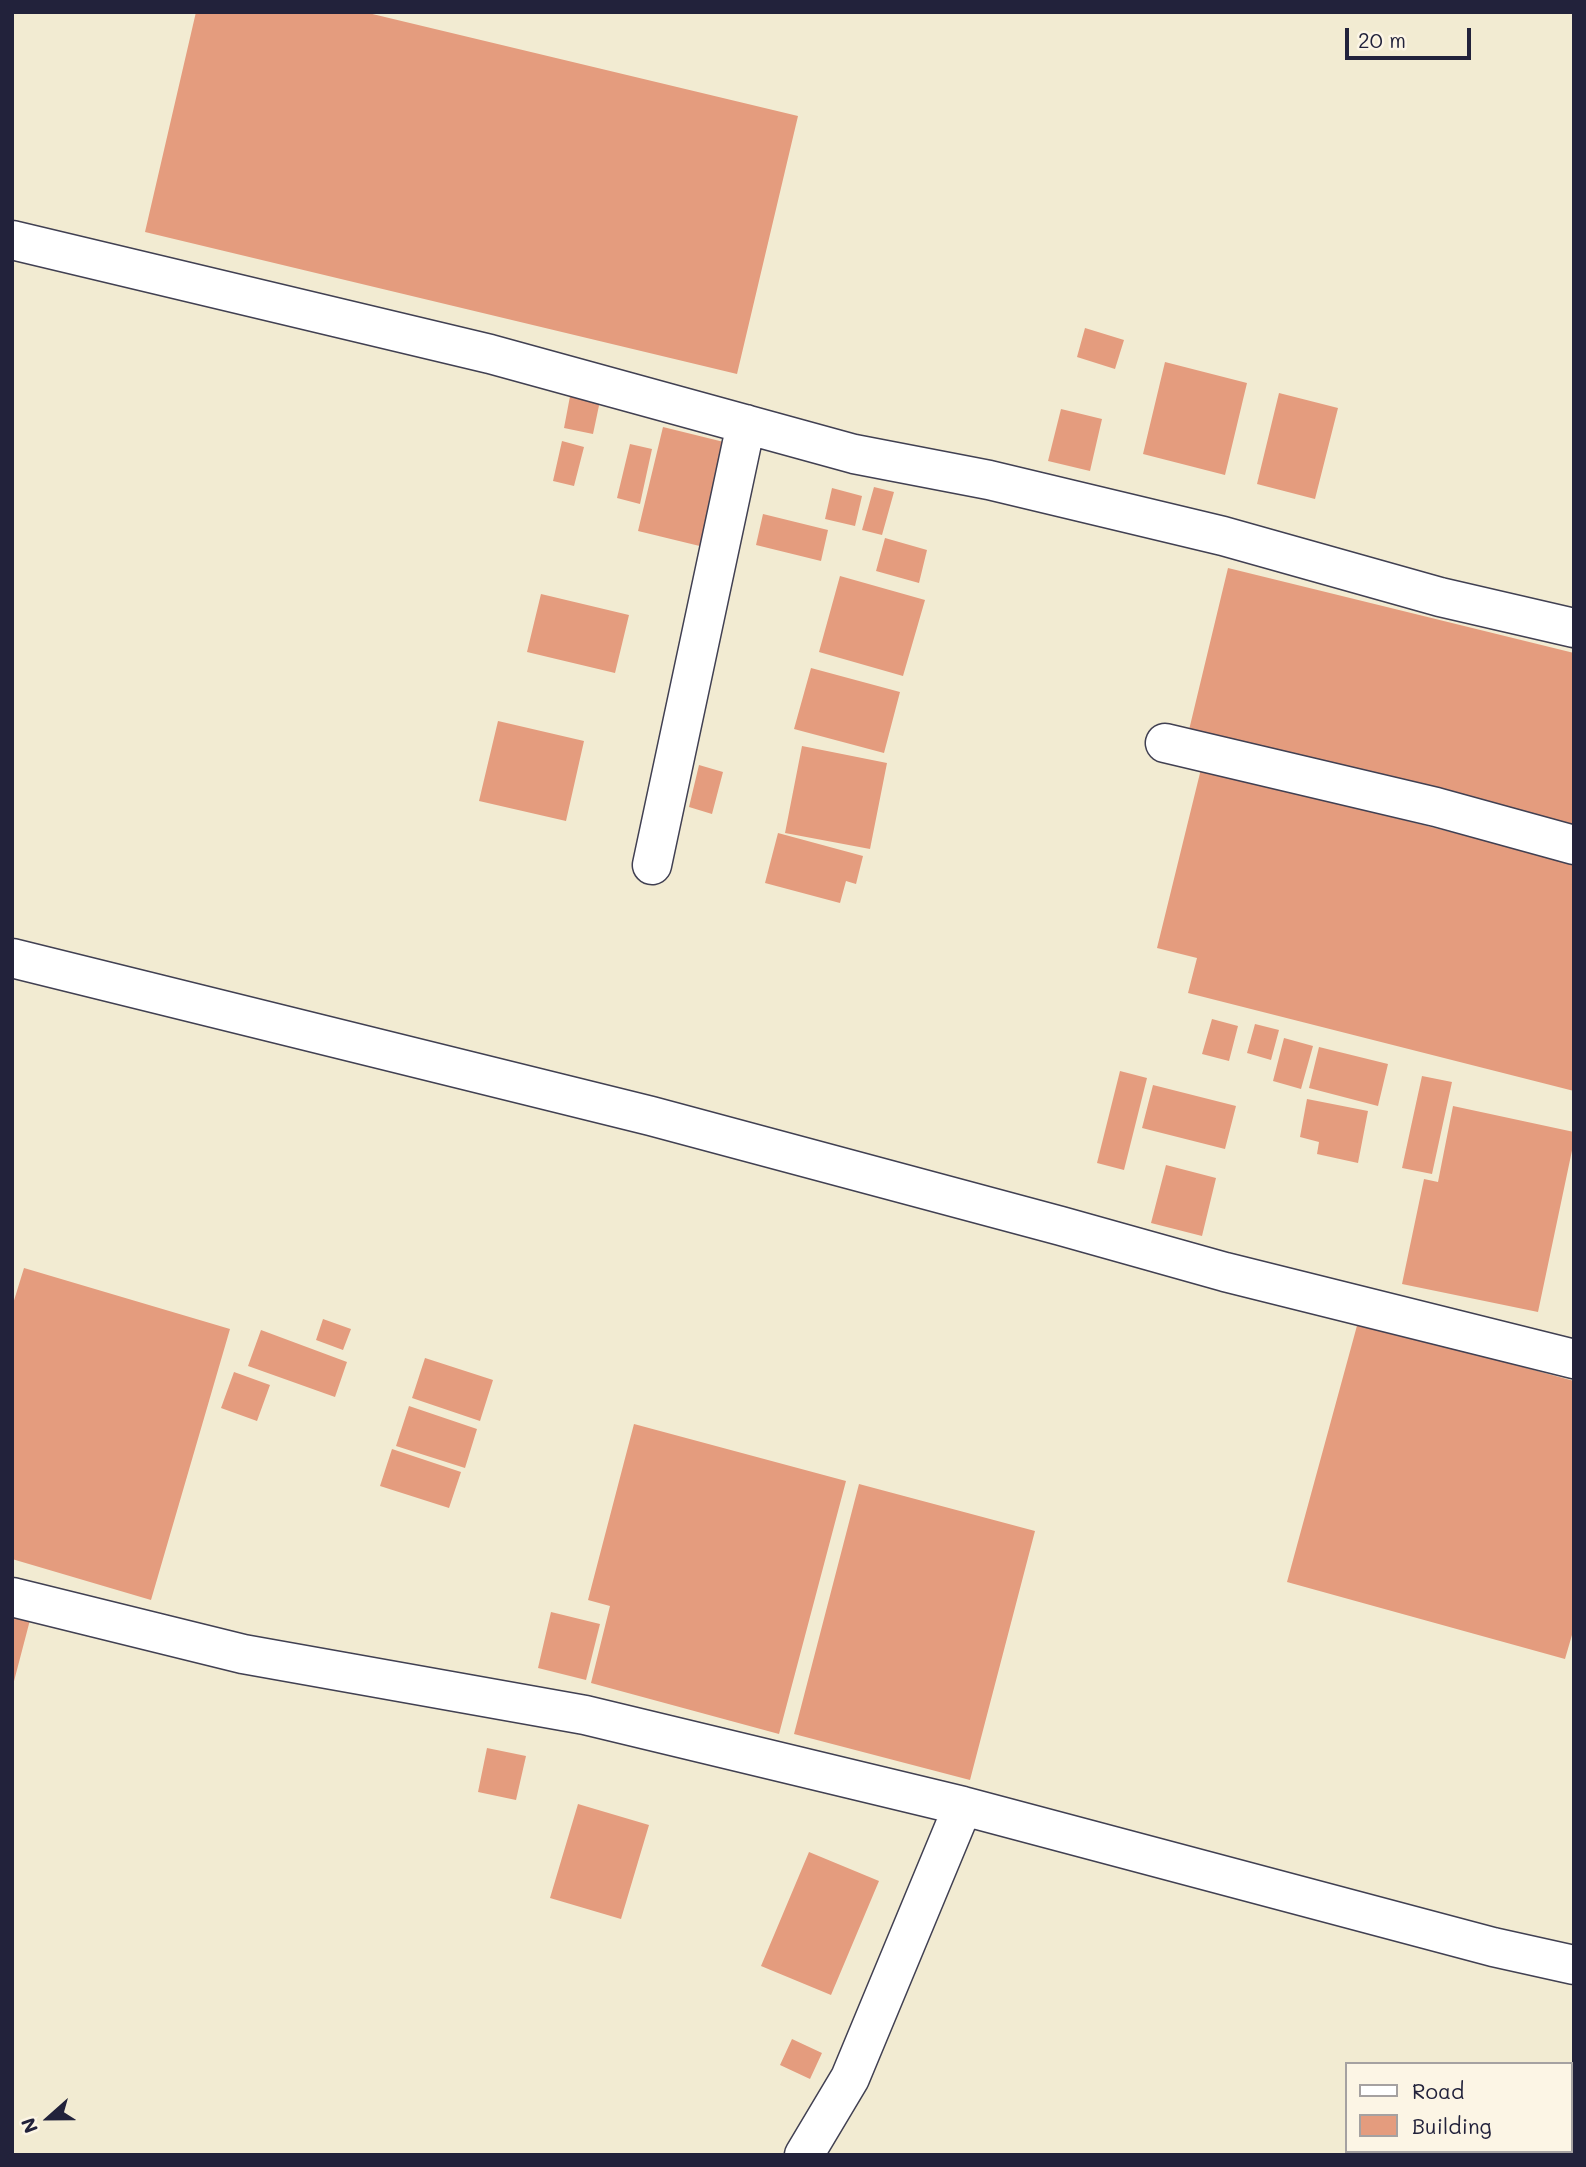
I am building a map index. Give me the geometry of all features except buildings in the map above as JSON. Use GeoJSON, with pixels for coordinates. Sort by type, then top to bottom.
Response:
{"type":"FeatureCollection","features":[{"type":"Feature","properties":{"kind":"street"},"geometry":{"type":"LineString","coordinates":[[12,240],[490,354],[854,453],[989,480],[1223,536],[1440,597],[1574,628]]}},
{"type":"Feature","properties":{"kind":"street"},"geometry":{"type":"LineString","coordinates":[[652,865],[746,424]]}},
{"type":"Feature","properties":{"kind":"street"},"geometry":{"type":"LineString","coordinates":[[1165,743],[1436,807],[1574,845]]}},
{"type":"Feature","properties":{"kind":"street"},"geometry":{"type":"LineString","coordinates":[[12,958],[651,1116],[1225,1272],[1574,1359]]}},
{"type":"Feature","properties":{"kind":"street"},"geometry":{"type":"LineString","coordinates":[[12,1597],[243,1654],[585,1715],[963,1806],[1493,1947],[1574,1965]]}},
{"type":"Feature","properties":{"kind":"street"},"geometry":{"type":"LineString","coordinates":[[804,2155],[850,2078],[963,1806]]}}]}
